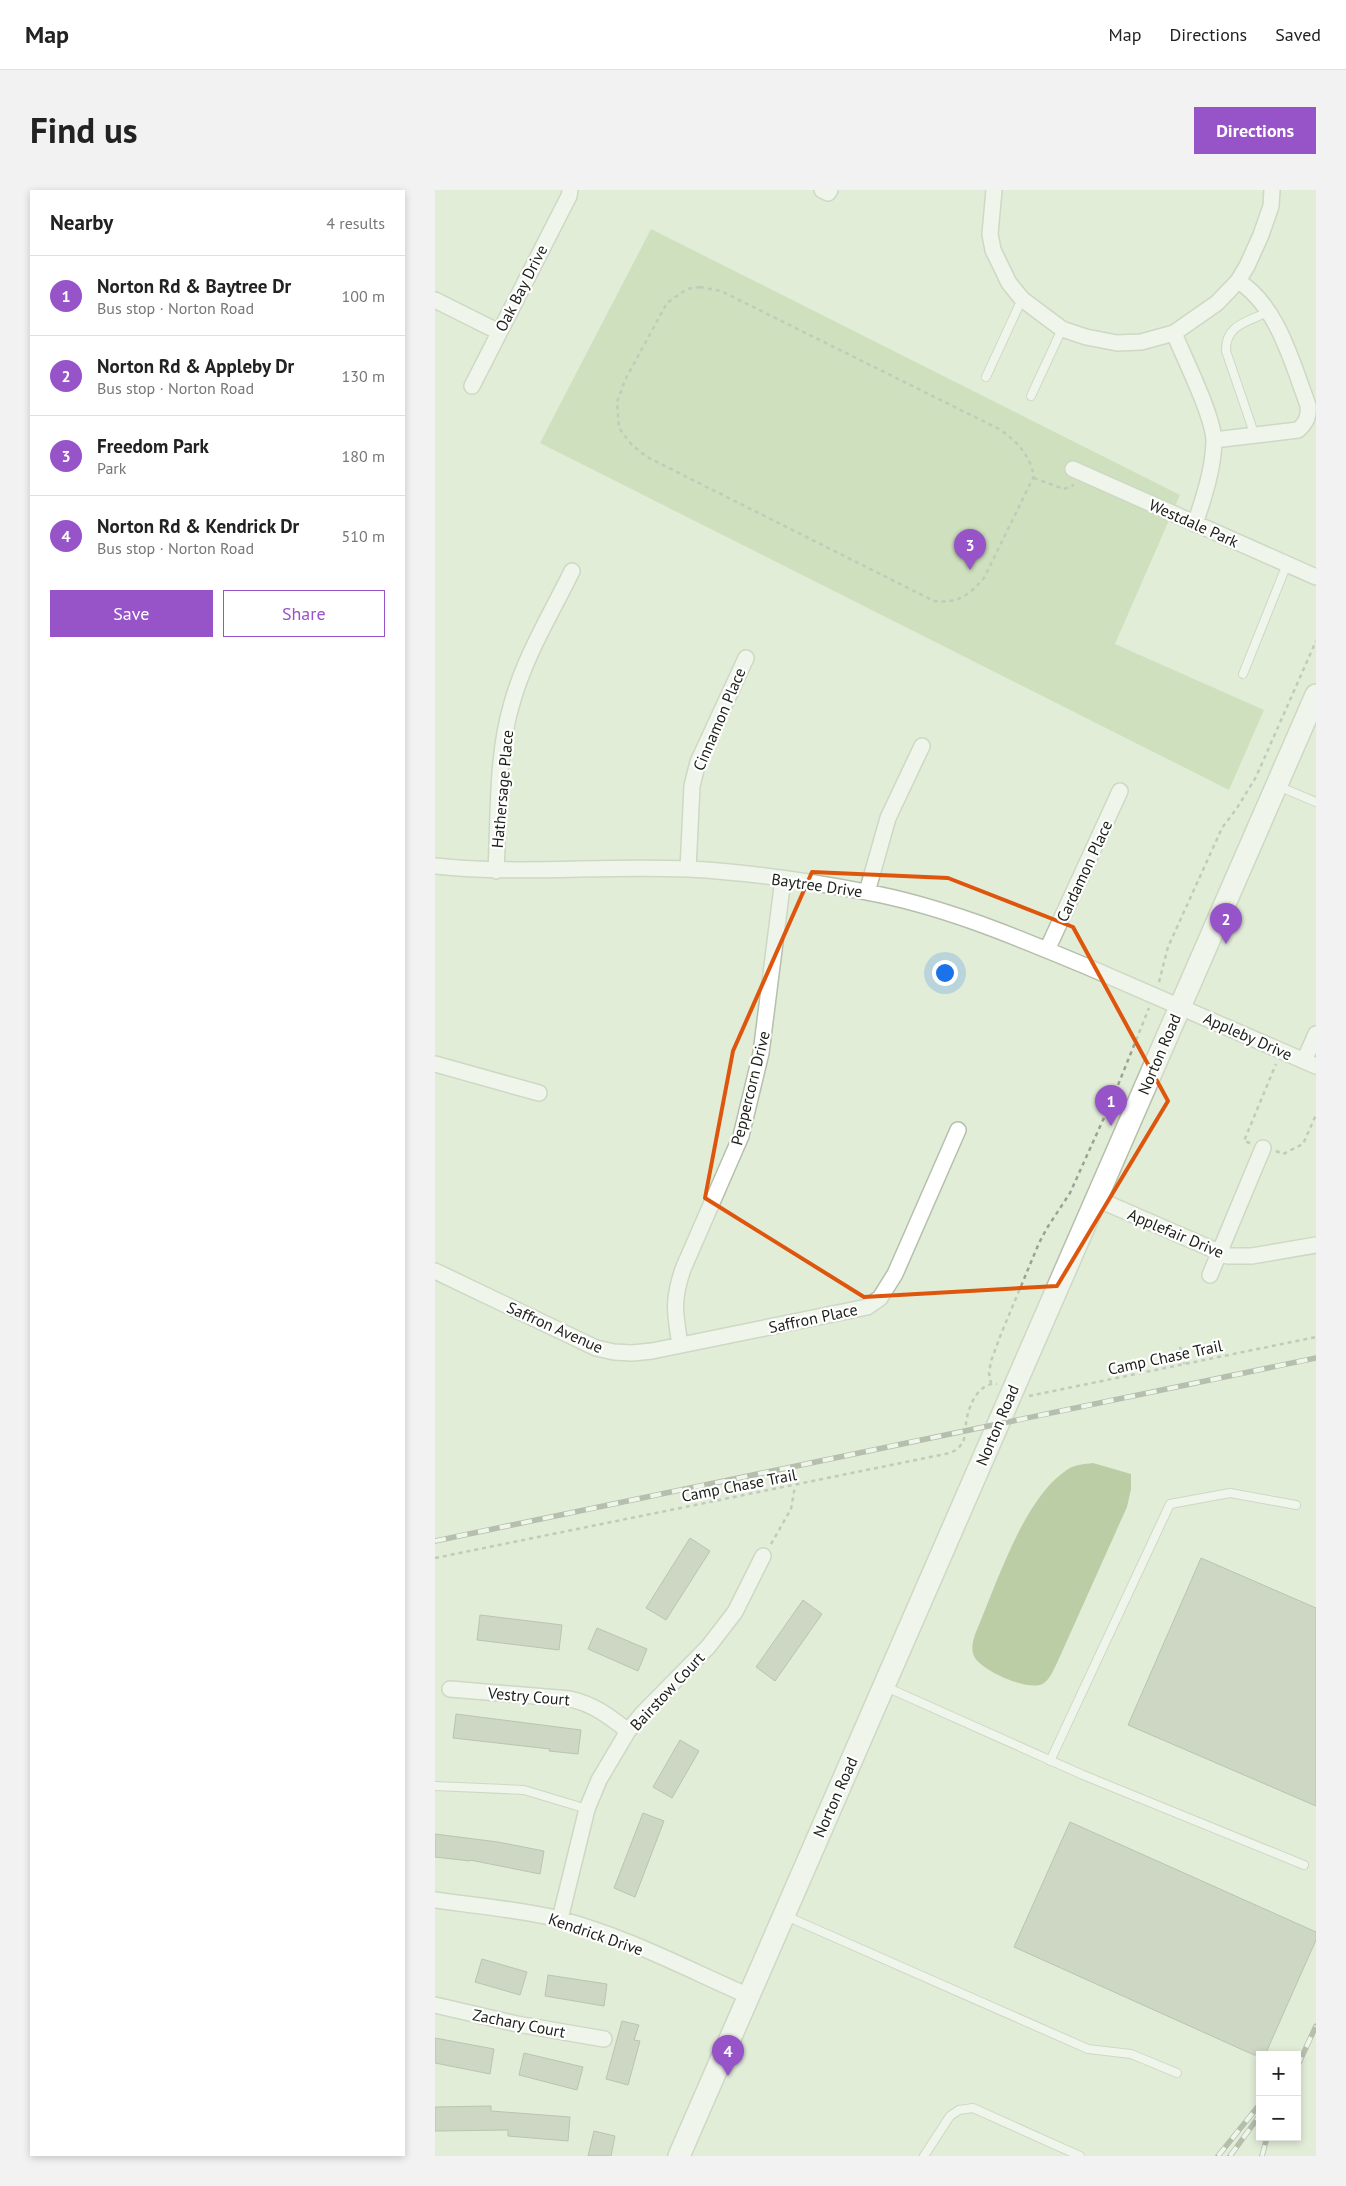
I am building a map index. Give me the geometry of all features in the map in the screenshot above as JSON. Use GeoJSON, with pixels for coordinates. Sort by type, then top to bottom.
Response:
{"type":"FeatureCollection","features":[{"type":"Feature","properties":{"kind":"main road","name":"Norton Road"},"geometry":{"type":"LineString","coordinates":[[679,2156],[1316,695]]}},
{"type":"Feature","properties":{"kind":"street","name":"Oak Bay Drive"},"geometry":{"type":"LineString","coordinates":[[472,386],[570,190]]}},
{"type":"Feature","properties":{"kind":"street"},"geometry":{"type":"LineString","coordinates":[[822,190],[828,193],[830,190]]}},
{"type":"Feature","properties":{"kind":"street"},"geometry":{"type":"LineString","coordinates":[[994,190],[990,234],[993,250],[1005,277],[1022,299],[1062,329],[1086,337],[1117,342],[1141,342],[1174,333],[1217,303],[1239,280],[1261,235],[1271,206],[1272,190]]}},
{"type":"Feature","properties":{"kind":"street"},"geometry":{"type":"LineString","coordinates":[[1214,440],[1298,430],[1305,424],[1309,414],[1308,405],[1278,328],[1252,289],[1239,280]]}},
{"type":"Feature","properties":{"kind":"street"},"geometry":{"type":"LineString","coordinates":[[435,300],[499,332]]}},
{"type":"Feature","properties":{"kind":"street"},"geometry":{"type":"LineString","coordinates":[[1174,333],[1207,411],[1214,440],[1209,481],[1195,524]]}},
{"type":"Feature","properties":{"kind":"street","name":"Westdale Park"},"geometry":{"type":"LineString","coordinates":[[1073,468],[1316,577]]}},
{"type":"Feature","properties":{"kind":"street","name":"Hathersage Place"},"geometry":{"type":"LineString","coordinates":[[496,871],[502,746],[511,704],[525,664],[572,571]]}},
{"type":"Feature","properties":{"kind":"street","name":"Cinnamon Place"},"geometry":{"type":"LineString","coordinates":[[688,869],[692,786],[698,762],[746,658]]}},
{"type":"Feature","properties":{"kind":"street"},"geometry":{"type":"LineString","coordinates":[[867,892],[888,818],[922,746]]}},
{"type":"Feature","properties":{"kind":"street","name":"Cardamon Place"},"geometry":{"type":"LineString","coordinates":[[1047,950],[1120,791]]}},
{"type":"Feature","properties":{"kind":"street","name":"Baytree Drive"},"geometry":{"type":"LineString","coordinates":[[435,866],[496,871],[688,869],[783,879],[867,892],[963,918],[1047,950],[1180,1006]]}},
{"type":"Feature","properties":{"kind":"street","name":"Peppercorn Drive"},"geometry":{"type":"LineString","coordinates":[[681,1345],[674,1304],[676,1290],[683,1269],[741,1136],[761,1053],[783,879]]}},
{"type":"Feature","properties":{"kind":"street","name":"Appleby Drive"},"geometry":{"type":"LineString","coordinates":[[1180,1006],[1310,1064]]}},
{"type":"Feature","properties":{"kind":"street"},"geometry":{"type":"LineString","coordinates":[[1310,1064],[1316,1034]]}},
{"type":"Feature","properties":{"kind":"street"},"geometry":{"type":"LineString","coordinates":[[435,1064],[539,1093]]}},
{"type":"Feature","properties":{"kind":"street","name":"Saffron Place"},"geometry":{"type":"LineString","coordinates":[[681,1345],[867,1307],[879,1298],[895,1274],[958,1130]]}},
{"type":"Feature","properties":{"kind":"street"},"geometry":{"type":"LineString","coordinates":[[1210,1275],[1263,1148]]}},
{"type":"Feature","properties":{"kind":"street","name":"Applefair Drive"},"geometry":{"type":"LineString","coordinates":[[1097,1199],[1227,1256],[1252,1256],[1316,1245]]}},
{"type":"Feature","properties":{"kind":"street","name":"Saffron Avenue"},"geometry":{"type":"LineString","coordinates":[[435,1271],[597,1348],[614,1352],[632,1353],[681,1345]]}},
{"type":"Feature","properties":{"kind":"street","name":"Bairstow Court"},"geometry":{"type":"LineString","coordinates":[[560,1920],[587,1809],[599,1780],[629,1731],[642,1714],[708,1647],[735,1612],[763,1556]]}},
{"type":"Feature","properties":{"kind":"street","name":"Vestry Court"},"geometry":{"type":"LineString","coordinates":[[450,1689],[585,1702],[601,1710],[629,1731]]}},
{"type":"Feature","properties":{"kind":"street","name":"Kendrick Drive"},"geometry":{"type":"LineString","coordinates":[[435,1900],[519,1911],[560,1920],[618,1939],[749,1996]]}},
{"type":"Feature","properties":{"kind":"street","name":"Zachary Court"},"geometry":{"type":"LineString","coordinates":[[435,2005],[517,2024],[604,2039]]}},
{"type":"Feature","properties":{"kind":"lane"},"geometry":{"type":"LineString","coordinates":[[986,377],[1022,299]]}},
{"type":"Feature","properties":{"kind":"lane"},"geometry":{"type":"LineString","coordinates":[[1255,436],[1226,351],[1226,340],[1231,331],[1239,325],[1268,312]]}},
{"type":"Feature","properties":{"kind":"lane"},"geometry":{"type":"LineString","coordinates":[[1031,396],[1062,329]]}},
{"type":"Feature","properties":{"kind":"lane"},"geometry":{"type":"LineString","coordinates":[[1243,674],[1287,564]]}},
{"type":"Feature","properties":{"kind":"lane"},"geometry":{"type":"LineString","coordinates":[[1277,785],[1316,802]]}},
{"type":"Feature","properties":{"kind":"lane"},"geometry":{"type":"LineString","coordinates":[[1050,1760],[1170,1504],[1230,1493],[1296,1505]]}},
{"type":"Feature","properties":{"kind":"lane"},"geometry":{"type":"LineString","coordinates":[[884,1686],[1050,1760],[1304,1865]]}},
{"type":"Feature","properties":{"kind":"lane"},"geometry":{"type":"LineString","coordinates":[[435,1786],[524,1790],[587,1809]]}},
{"type":"Feature","properties":{"kind":"lane"},"geometry":{"type":"LineString","coordinates":[[784,1915],[1088,2050],[1131,2054],[1177,2073]]}},
{"type":"Feature","properties":{"kind":"lane"},"geometry":{"type":"LineString","coordinates":[[924,2156],[950,2116],[959,2110],[973,2108],[1080,2156]]}},
{"type":"Feature","properties":{"kind":"path"},"geometry":{"type":"LineString","coordinates":[[712,288],[999,430],[1021,447],[1031,464],[1033,478],[984,578],[961,599],[948,602],[934,601],[647,457],[632,445],[619,428],[617,402],[626,378],[667,303],[687,289],[712,288]]}},
{"type":"Feature","properties":{"kind":"path"},"geometry":{"type":"LineString","coordinates":[[1033,478],[1065,489],[1090,477]]}},
{"type":"Feature","properties":{"kind":"path"},"geometry":{"type":"LineString","coordinates":[[1003,1386],[991,1384],[989,1372],[1001,1334],[1043,1236],[1071,1194],[1122,1077],[1162,973],[1168,946],[1221,828],[1237,808],[1256,777],[1316,641]]}},
{"type":"Feature","properties":{"kind":"path"},"geometry":{"type":"LineString","coordinates":[[1244,1141],[1282,1051]]}},
{"type":"Feature","properties":{"kind":"path"},"geometry":{"type":"LineString","coordinates":[[1283,1154],[1303,1144],[1316,1115]]}},
{"type":"Feature","properties":{"kind":"path","name":"Camp Chase Trail"},"geometry":{"type":"LineString","coordinates":[[1025,1396],[1316,1337]]}},
{"type":"Feature","properties":{"kind":"path"},"geometry":{"type":"LineString","coordinates":[[1180,1347],[1184,1364]]}},
{"type":"Feature","properties":{"kind":"path","name":"Camp Chase Trail"},"geometry":{"type":"LineString","coordinates":[[435,1558],[950,1453],[960,1447],[963,1442],[969,1411],[979,1392],[991,1384]]}},
{"type":"Feature","properties":{"kind":"path"},"geometry":{"type":"LineString","coordinates":[[763,1556],[781,1529],[791,1509],[795,1486]]}},
{"type":"Feature","properties":{"kind":"highlighted area"},"geometry":{"type":"Polygon","coordinates":[[[812,872],[948,878],[1073,927],[1168,1101],[1057,1286],[864,1297],[705,1198],[733,1051],[812,872]]]}},
{"type":"Feature","properties":{"kind":"shaded area"},"geometry":{"type":"Polygon","coordinates":[[[651,229],[1180,495],[1115,644],[1264,710],[1229,790],[540,443],[651,229]]]}},
{"type":"Feature","properties":{"kind":"shaded area"},"geometry":{"type":"Polygon","coordinates":[[[1093,1463],[1131,1474],[1131,1489],[1127,1507],[1050,1676],[1044,1683],[1037,1685],[1018,1683],[1007,1679],[987,1669],[973,1655],[972,1648],[976,1632],[1012,1545],[1036,1503],[1049,1485],[1067,1470],[1078,1465],[1093,1463]]]}},
{"type":"Feature","properties":{"kind":"building"},"geometry":{"type":"Polygon","coordinates":[[[690,1538],[710,1551],[666,1620],[646,1608],[690,1538]]]}},
{"type":"Feature","properties":{"kind":"building"},"geometry":{"type":"Polygon","coordinates":[[[1201,1558],[1316,1608],[1316,1806],[1128,1725],[1201,1558]]]}},
{"type":"Feature","properties":{"kind":"building"},"geometry":{"type":"Polygon","coordinates":[[[803,1600],[822,1614],[775,1681],[756,1667],[803,1600]]]}},
{"type":"Feature","properties":{"kind":"building"},"geometry":{"type":"Polygon","coordinates":[[[480,1615],[562,1625],[559,1650],[477,1640],[480,1615]]]}},
{"type":"Feature","properties":{"kind":"building"},"geometry":{"type":"Polygon","coordinates":[[[597,1628],[647,1649],[638,1671],[588,1649],[597,1628]]]}},
{"type":"Feature","properties":{"kind":"building"},"geometry":{"type":"Polygon","coordinates":[[[456,1714],[581,1730],[578,1754],[453,1738],[456,1714]]]}},
{"type":"Feature","properties":{"kind":"building"},"geometry":{"type":"Polygon","coordinates":[[[680,1740],[699,1751],[672,1798],[653,1787],[680,1740]]]}},
{"type":"Feature","properties":{"kind":"building"},"geometry":{"type":"Polygon","coordinates":[[[643,1813],[664,1821],[635,1897],[614,1888],[643,1813]]]}},
{"type":"Feature","properties":{"kind":"building"},"geometry":{"type":"Polygon","coordinates":[[[1070,1822],[1316,1932],[1316,1940],[1267,2051],[1256,2051],[1256,2055],[1014,1947],[1070,1822]]]}},
{"type":"Feature","properties":{"kind":"building"},"geometry":{"type":"Polygon","coordinates":[[[435,1834],[498,1842],[544,1851],[540,1874],[470,1860],[435,1857],[435,1834]]]}},
{"type":"Feature","properties":{"kind":"building"},"geometry":{"type":"Polygon","coordinates":[[[482,1959],[527,1972],[520,1995],[475,1982],[482,1959]]]}},
{"type":"Feature","properties":{"kind":"building"},"geometry":{"type":"Polygon","coordinates":[[[548,1975],[607,1984],[604,2006],[545,1996],[548,1975]]]}},
{"type":"Feature","properties":{"kind":"building"},"geometry":{"type":"Polygon","coordinates":[[[622,2021],[639,2025],[634,2040],[640,2041],[628,2085],[606,2079],[622,2021]]]}},
{"type":"Feature","properties":{"kind":"building"},"geometry":{"type":"Polygon","coordinates":[[[435,2038],[494,2049],[490,2074],[435,2063],[435,2038]]]}},
{"type":"Feature","properties":{"kind":"building"},"geometry":{"type":"Polygon","coordinates":[[[524,2053],[583,2067],[577,2090],[519,2075],[524,2053]]]}},
{"type":"Feature","properties":{"kind":"building"},"geometry":{"type":"Polygon","coordinates":[[[491,2106],[491,2111],[570,2117],[568,2141],[508,2136],[508,2130],[435,2131],[435,2107],[491,2106]]]}},
{"type":"Feature","properties":{"kind":"building"},"geometry":{"type":"Polygon","coordinates":[[[594,2131],[615,2136],[611,2156],[588,2156],[594,2131]]]}},
{"type":"Feature","properties":{"kind":"railway"},"geometry":{"type":"LineString","coordinates":[[435,1541],[1316,1358]]}},
{"type":"Feature","properties":{"kind":"railway"},"geometry":{"type":"LineString","coordinates":[[1301,2058],[1316,2026]]}},
{"type":"Feature","properties":{"kind":"railway"},"geometry":{"type":"LineString","coordinates":[[1218,2156],[1256,2109]]}},
{"type":"Feature","properties":{"kind":"railway"},"geometry":{"type":"LineString","coordinates":[[1230,2156],[1256,2120]]}},
{"type":"Feature","properties":{"kind":"railway"},"geometry":{"type":"LineString","coordinates":[[1262,2156],[1266,2141]]}},
{"type":"Feature","properties":{"kind":"place","name":"Freedom Park"},"geometry":{"type":"Point","coordinates":[970,570]}},
{"type":"Feature","properties":{"kind":"place","name":"Norton Rd & Appleby Dr"},"geometry":{"type":"Point","coordinates":[1226,944]}},
{"type":"Feature","properties":{"kind":"place","name":"Norton Rd & Baytree Dr"},"geometry":{"type":"Point","coordinates":[1111,1126]}},
{"type":"Feature","properties":{"kind":"place","name":"Norton Rd & Kendrick Dr"},"geometry":{"type":"Point","coordinates":[728,2076]}}]}
